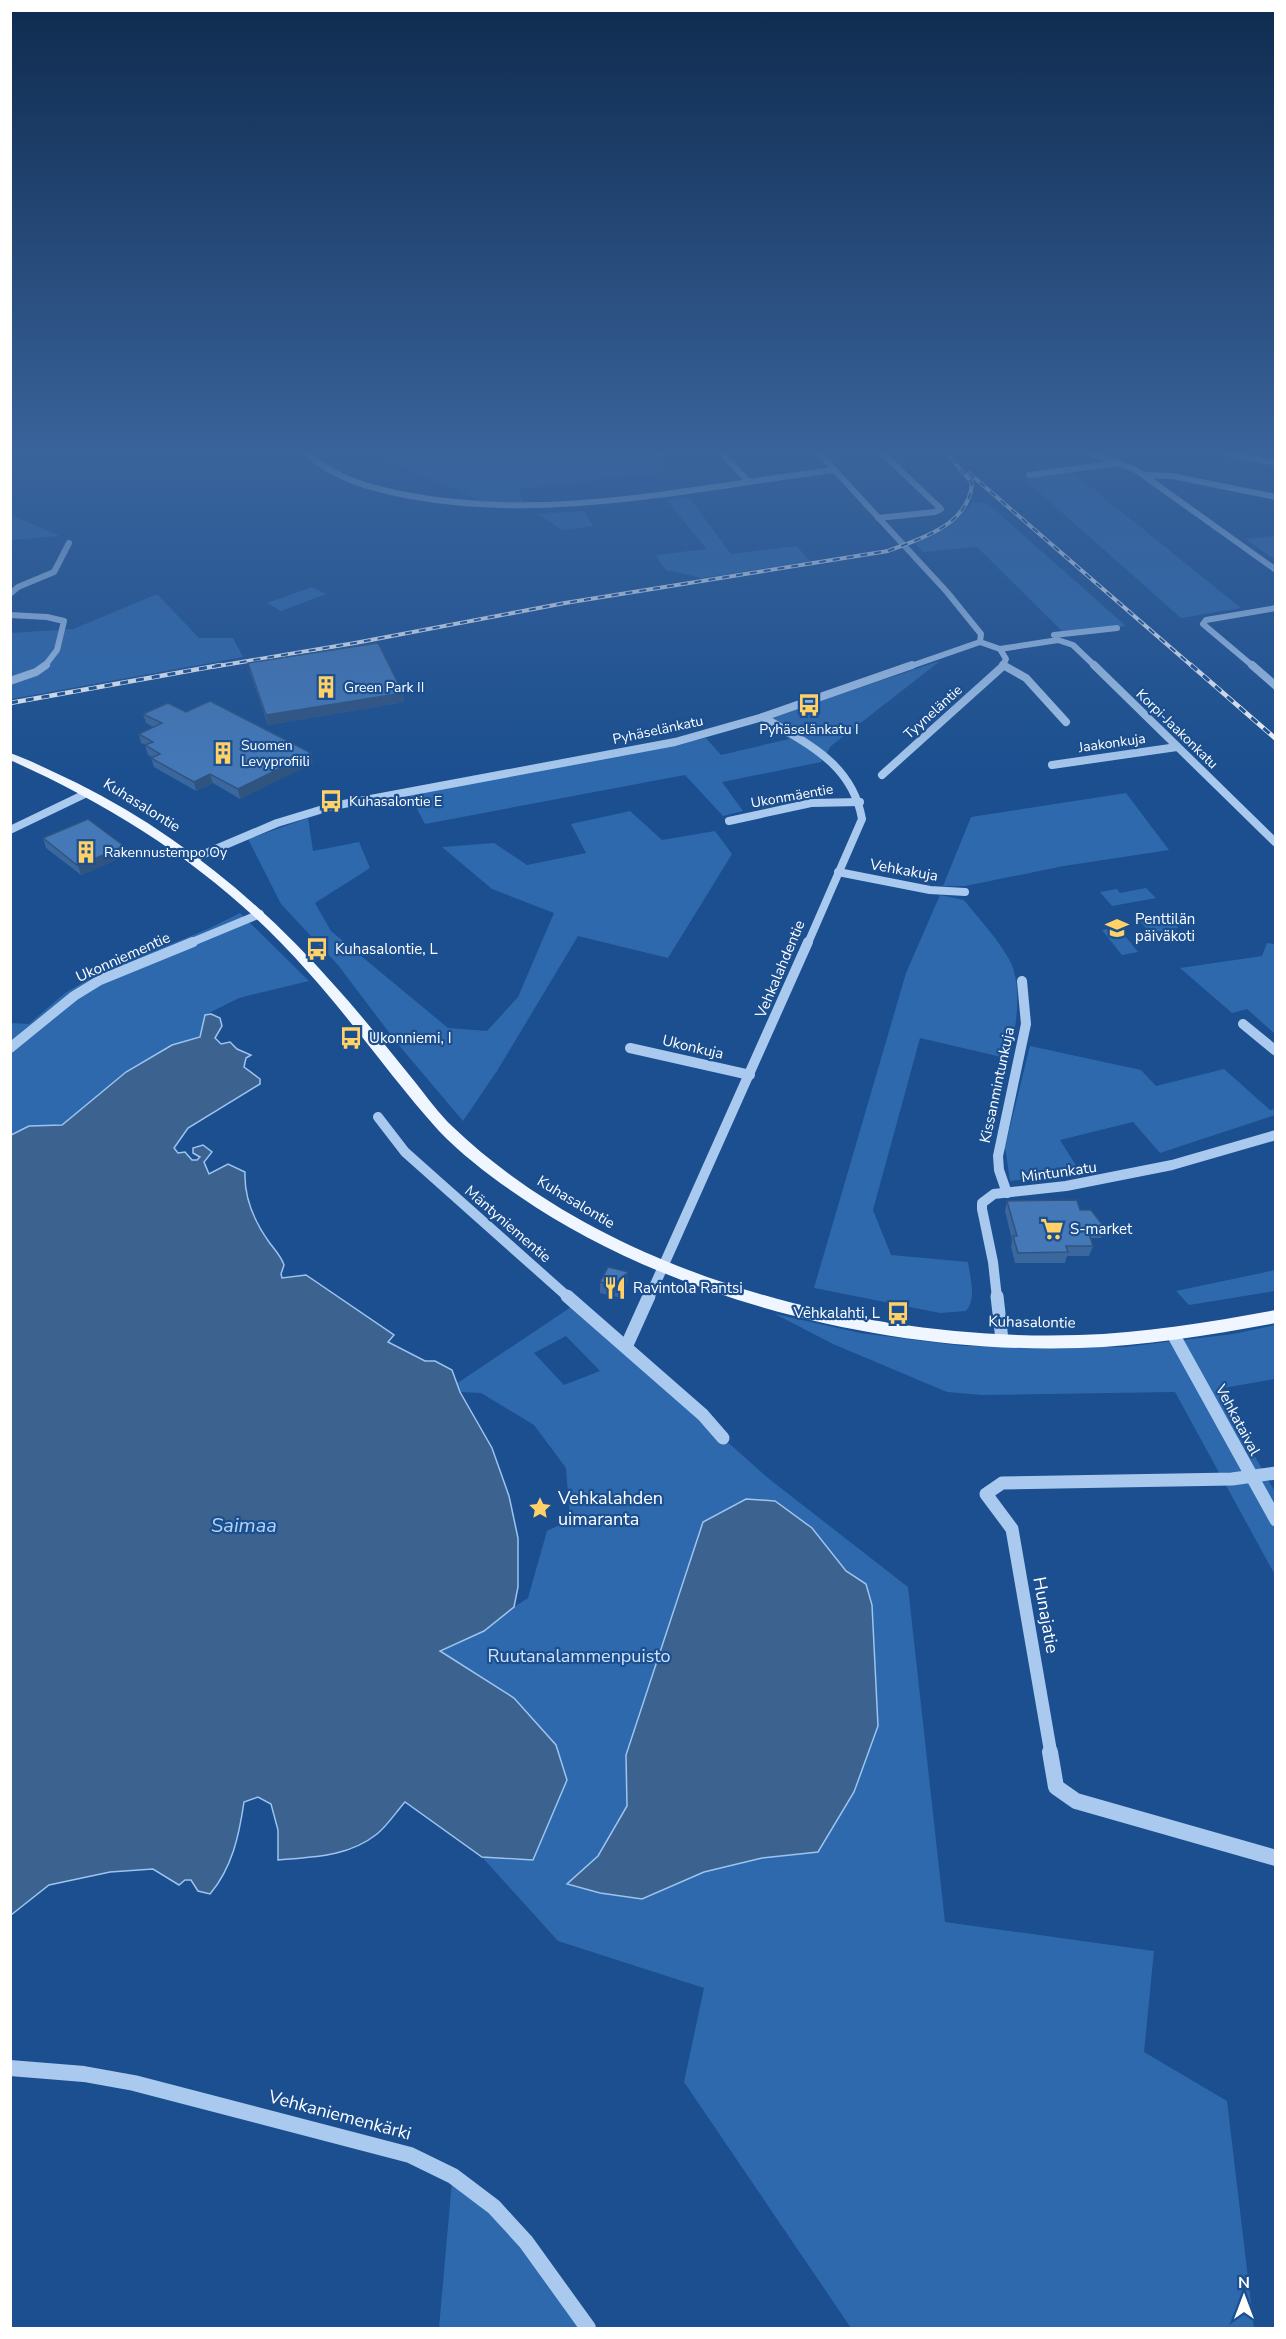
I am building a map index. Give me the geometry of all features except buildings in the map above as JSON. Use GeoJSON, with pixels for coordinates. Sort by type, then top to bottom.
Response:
{"type":"FeatureCollection","features":[{"type":"Feature","properties":{"kind":"main road","name":"Kuhasalontie"},"geometry":{"type":"LineString","coordinates":[[10,756],[87,792],[136,820],[192,859],[260,914],[321,978],[446,1129],[475,1157],[544,1206],[627,1252],[746,1297],[835,1320],[884,1329],[1002,1340],[1094,1341],[1173,1334],[1275,1316]]}},
{"type":"Feature","properties":{"kind":"street"},"geometry":{"type":"LineString","coordinates":[[10,594],[18,587],[54,572],[60,560]]}},
{"type":"Feature","properties":{"kind":"street"},"geometry":{"type":"LineString","coordinates":[[917,560],[981,634],[980,642],[1000,649],[1058,640]]}},
{"type":"Feature","properties":{"kind":"street"},"geometry":{"type":"LineString","coordinates":[[1261,560],[1275,570]]}},
{"type":"Feature","properties":{"kind":"street"},"geometry":{"type":"LineString","coordinates":[[1275,608],[1206,620],[1203,624],[1275,686]]}},
{"type":"Feature","properties":{"kind":"street"},"geometry":{"type":"LineString","coordinates":[[10,615],[47,617],[64,621],[65,626],[52,662],[34,673],[10,681]]}},
{"type":"Feature","properties":{"kind":"street"},"geometry":{"type":"LineString","coordinates":[[1058,640],[1053,635],[1117,628]]}},
{"type":"Feature","properties":{"kind":"street","name":"Korpi-Jaakonkatu"},"geometry":{"type":"LineString","coordinates":[[1058,640],[1073,645],[1275,843]]}},
{"type":"Feature","properties":{"kind":"street","name":"Pyhäselänkatu"},"geometry":{"type":"LineString","coordinates":[[192,859],[277,823],[333,806],[666,744],[763,717],[980,642]]}},
{"type":"Feature","properties":{"kind":"street"},"geometry":{"type":"LineString","coordinates":[[1000,649],[1006,659],[1002,667],[1026,678],[1066,723]]}},
{"type":"Feature","properties":{"kind":"street","name":"Tyyneläntie"},"geometry":{"type":"LineString","coordinates":[[882,775],[1002,667]]}},
{"type":"Feature","properties":{"kind":"street"},"geometry":{"type":"LineString","coordinates":[[763,717],[838,767],[854,787],[860,801]]}},
{"type":"Feature","properties":{"kind":"street","name":"Jaakonkuja"},"geometry":{"type":"LineString","coordinates":[[1052,765],[1177,747]]}},
{"type":"Feature","properties":{"kind":"street"},"geometry":{"type":"LineString","coordinates":[[10,830],[87,792]]}},
{"type":"Feature","properties":{"kind":"street","name":"Ukonmäentie"},"geometry":{"type":"LineString","coordinates":[[729,821],[817,803],[860,801]]}},
{"type":"Feature","properties":{"kind":"street","name":"Vehkalahdentie"},"geometry":{"type":"LineString","coordinates":[[626,1347],[750,1075],[862,819],[860,801]]}},
{"type":"Feature","properties":{"kind":"street","name":"Vehkakuja"},"geometry":{"type":"LineString","coordinates":[[838,872],[930,890],[965,892]]}},
{"type":"Feature","properties":{"kind":"street","name":"Ukonniementie"},"geometry":{"type":"LineString","coordinates":[[10,1048],[74,996],[100,980],[260,914]]}},
{"type":"Feature","properties":{"kind":"street","name":"Kissanmintunkuja"},"geometry":{"type":"LineString","coordinates":[[1007,1193],[999,1170],[998,1156],[1026,1024],[1022,981]]}},
{"type":"Feature","properties":{"kind":"street"},"geometry":{"type":"LineString","coordinates":[[1243,1024],[1275,1051]]}},
{"type":"Feature","properties":{"kind":"street","name":"Ukonkuja"},"geometry":{"type":"LineString","coordinates":[[630,1048],[750,1075]]}},
{"type":"Feature","properties":{"kind":"street","name":"Mäntyniementie"},"geometry":{"type":"LineString","coordinates":[[378,1117],[405,1152],[703,1415],[723,1438]]}},
{"type":"Feature","properties":{"kind":"street","name":"Mintunkatu"},"geometry":{"type":"LineString","coordinates":[[1002,1340],[993,1262],[982,1209],[982,1203],[986,1199],[994,1194],[1052,1190],[1162,1169],[1275,1135]]}},
{"type":"Feature","properties":{"kind":"street","name":"Vehkataival"},"geometry":{"type":"LineString","coordinates":[[1173,1334],[1275,1520]]}},
{"type":"Feature","properties":{"kind":"street"},"geometry":{"type":"LineString","coordinates":[[1251,1478],[1275,1473]]}},
{"type":"Feature","properties":{"kind":"street","name":"Hunajatie"},"geometry":{"type":"LineString","coordinates":[[1251,1478],[1002,1483],[986,1494],[1012,1529],[1056,1787],[1076,1801],[1275,1858]]}},
{"type":"Feature","properties":{"kind":"street","name":"Vehkaniemenkärki"},"geometry":{"type":"LineString","coordinates":[[10,2068],[84,2074],[134,2083],[410,2155],[453,2176],[494,2208],[533,2251],[588,2328]]}},
{"type":"Feature","properties":{"kind":"green space"},"geometry":{"type":"Polygon","coordinates":[[[659,560],[809,561],[702,578],[666,570],[659,560]]]}},
{"type":"Feature","properties":{"kind":"green space"},"geometry":{"type":"Polygon","coordinates":[[[990,560],[1052,560],[1126,626],[1064,633],[990,560]]]}},
{"type":"Feature","properties":{"kind":"green space"},"geometry":{"type":"Polygon","coordinates":[[[1116,560],[1182,560],[1241,608],[1181,618],[1116,560]]]}},
{"type":"Feature","properties":{"kind":"green space"},"geometry":{"type":"Polygon","coordinates":[[[312,587],[326,594],[281,611],[267,603],[312,587]]]}},
{"type":"Feature","properties":{"kind":"green space"},"geometry":{"type":"Polygon","coordinates":[[[157,594],[199,638],[233,638],[243,657],[11,699],[11,633],[73,629],[157,594]]]}},
{"type":"Feature","properties":{"kind":"green space"},"geometry":{"type":"Polygon","coordinates":[[[940,661],[831,746],[821,762],[722,782],[743,811],[723,816],[685,775],[425,824],[409,794],[706,738],[721,755],[789,739],[763,720],[940,661]]]}},
{"type":"Feature","properties":{"kind":"green space"},"geometry":{"type":"Polygon","coordinates":[[[1126,793],[1169,850],[1064,866],[965,886],[943,886],[971,817],[1126,793]]]}},
{"type":"Feature","properties":{"kind":"green space"},"geometry":{"type":"Polygon","coordinates":[[[630,811],[662,840],[715,831],[732,854],[668,958],[578,936],[497,1071],[463,1121],[397,1043],[338,965],[281,904],[248,839],[308,818],[313,851],[359,842],[370,868],[315,903],[331,931],[448,1028],[487,1031],[518,997],[554,913],[492,889],[442,847],[494,843],[527,865],[586,853],[571,824],[630,811]]]}},
{"type":"Feature","properties":{"kind":"green space"},"geometry":{"type":"Polygon","coordinates":[[[1146,888],[1156,898],[1112,906],[1100,892],[1117,889],[1120,893],[1146,888]]]}},
{"type":"Feature","properties":{"kind":"green space"},"geometry":{"type":"Polygon","coordinates":[[[940,895],[964,900],[1009,959],[1016,982],[1017,1008],[1010,1059],[920,1038],[873,1210],[891,1255],[968,1262],[972,1288],[969,1306],[966,1311],[940,1313],[814,1288],[906,973],[940,895]]]}},
{"type":"Feature","properties":{"kind":"green space"},"geometry":{"type":"Polygon","coordinates":[[[240,913],[309,981],[239,998],[205,1015],[200,1037],[172,1045],[126,1072],[62,1125],[29,1126],[11,1135],[11,1023],[29,1024],[65,993],[98,974],[208,929],[240,913]]]}},
{"type":"Feature","properties":{"kind":"green space"},"geometry":{"type":"Polygon","coordinates":[[[1169,918],[1178,928],[1150,933],[1141,922],[1169,918]]]}},
{"type":"Feature","properties":{"kind":"green space"},"geometry":{"type":"Polygon","coordinates":[[[1118,927],[1138,952],[1122,955],[1102,930],[1118,927]]]}},
{"type":"Feature","properties":{"kind":"green space"},"geometry":{"type":"Polygon","coordinates":[[[1267,943],[1275,944],[1275,1034],[1247,1009],[1232,1013],[1180,968],[1262,956],[1267,943]]]}},
{"type":"Feature","properties":{"kind":"green space"},"geometry":{"type":"Polygon","coordinates":[[[1030,1046],[1141,1070],[1156,1086],[1224,1069],[1270,1110],[1275,1109],[1275,1115],[1160,1153],[1133,1122],[1060,1140],[1080,1172],[1010,1181],[1005,1147],[1030,1046]]]}},
{"type":"Feature","properties":{"kind":"green space"},"geometry":{"type":"Polygon","coordinates":[[[1275,1270],[1275,1291],[1189,1305],[1176,1291],[1275,1270]]]}},
{"type":"Feature","properties":{"kind":"green space","name":"Ruutanalammenpuisto"},"geometry":{"type":"Polygon","coordinates":[[[574,1305],[768,1478],[908,1587],[945,1922],[1154,1951],[1144,2052],[1227,2101],[1254,2328],[851,2328],[684,2082],[704,1988],[558,1941],[482,1857],[511,1860],[532,1859],[333,1642],[514,1607],[528,1598],[547,1531],[570,1520],[566,1468],[534,1425],[481,1393],[460,1392],[456,1384],[574,1305]],[[566,1336],[534,1353],[564,1385],[600,1371],[566,1336]]]}},
{"type":"Feature","properties":{"kind":"green space"},"geometry":{"type":"Polygon","coordinates":[[[775,1314],[860,1333],[963,1346],[1125,1347],[1233,1334],[1275,1325],[1275,1379],[1217,1389],[1275,1492],[1275,1575],[1175,1392],[982,1395],[947,1392],[833,1344],[775,1314]]]}},
{"type":"Feature","properties":{"kind":"green space"},"geometry":{"type":"Polygon","coordinates":[[[452,2181],[496,2215],[581,2328],[439,2328],[452,2181]]]}},
{"type":"Feature","properties":{"kind":"water","name":"Saimaa"},"geometry":{"type":"Polygon","coordinates":[[[211,1014],[220,1018],[222,1026],[215,1038],[221,1044],[230,1042],[237,1049],[251,1055],[246,1058],[244,1067],[260,1079],[260,1084],[188,1128],[174,1148],[178,1153],[185,1152],[192,1160],[197,1160],[200,1157],[193,1153],[193,1148],[203,1145],[212,1152],[204,1162],[209,1174],[228,1164],[245,1172],[246,1191],[251,1208],[264,1234],[283,1262],[282,1278],[306,1275],[394,1335],[388,1342],[425,1361],[435,1361],[452,1370],[460,1392],[492,1448],[509,1496],[518,1538],[518,1587],[514,1607],[484,1631],[440,1651],[514,1698],[556,1745],[567,1780],[533,1860],[482,1857],[405,1802],[388,1823],[366,1842],[330,1855],[278,1860],[278,1830],[271,1804],[258,1797],[244,1802],[240,1827],[229,1862],[210,1894],[198,1891],[191,1880],[185,1880],[179,1885],[153,1869],[110,1872],[49,1885],[11,1915],[11,1135],[29,1126],[62,1125],[126,1072],[172,1045],[200,1037],[205,1015],[211,1014]]]}},
{"type":"Feature","properties":{"kind":"water"},"geometry":{"type":"Polygon","coordinates":[[[746,1499],[775,1501],[812,1528],[846,1571],[866,1584],[872,1605],[878,1726],[854,1792],[818,1852],[762,1858],[704,1872],[642,1899],[600,1893],[567,1884],[598,1856],[627,1806],[626,1755],[703,1522],[746,1499]]]}},
{"type":"Feature","properties":{"kind":"railway"},"geometry":{"type":"LineString","coordinates":[[212,667],[355,643],[565,603],[831,560]]}},
{"type":"Feature","properties":{"kind":"railway"},"geometry":{"type":"LineString","coordinates":[[1070,560],[1193,667]]}},
{"type":"Feature","properties":{"kind":"railway"},"geometry":{"type":"LineString","coordinates":[[10,703],[221,665]]}},
{"type":"Feature","properties":{"kind":"railway"},"geometry":{"type":"LineString","coordinates":[[1191,665],[1276,739]]}},
{"type":"Feature","properties":{"kind":"place","name":"Green Park II"},"geometry":{"type":"Point","coordinates":[326,687]}},
{"type":"Feature","properties":{"kind":"place","name":"Pyhäselänkatu I"},"geometry":{"type":"Point","coordinates":[809,705]}},
{"type":"Feature","properties":{"kind":"place","name":"Suomen Levyprofiili"},"geometry":{"type":"Point","coordinates":[223,753]}},
{"type":"Feature","properties":{"kind":"place","name":"Kuhasalontie E"},"geometry":{"type":"Point","coordinates":[331,801]}},
{"type":"Feature","properties":{"kind":"place","name":"Rakennustempo Oy"},"geometry":{"type":"Point","coordinates":[86,852]}},
{"type":"Feature","properties":{"kind":"place","name":"Penttilän päiväkoti"},"geometry":{"type":"Point","coordinates":[1117,928]}},
{"type":"Feature","properties":{"kind":"place","name":"Kuhasalontie, L"},"geometry":{"type":"Point","coordinates":[317,949]}},
{"type":"Feature","properties":{"kind":"place","name":"Ukonniemi, I"},"geometry":{"type":"Point","coordinates":[351,1038]}},
{"type":"Feature","properties":{"kind":"place","name":"S-market"},"geometry":{"type":"Point","coordinates":[1052,1229]}},
{"type":"Feature","properties":{"kind":"place","name":"Ravintola Rantsi"},"geometry":{"type":"Point","coordinates":[615,1288]}},
{"type":"Feature","properties":{"kind":"place","name":"Vehkalahti, L"},"geometry":{"type":"Point","coordinates":[898,1313]}},
{"type":"Feature","properties":{"kind":"place","name":"Vehkalahden uimaranta"},"geometry":{"type":"Point","coordinates":[540,1508]}}]}
